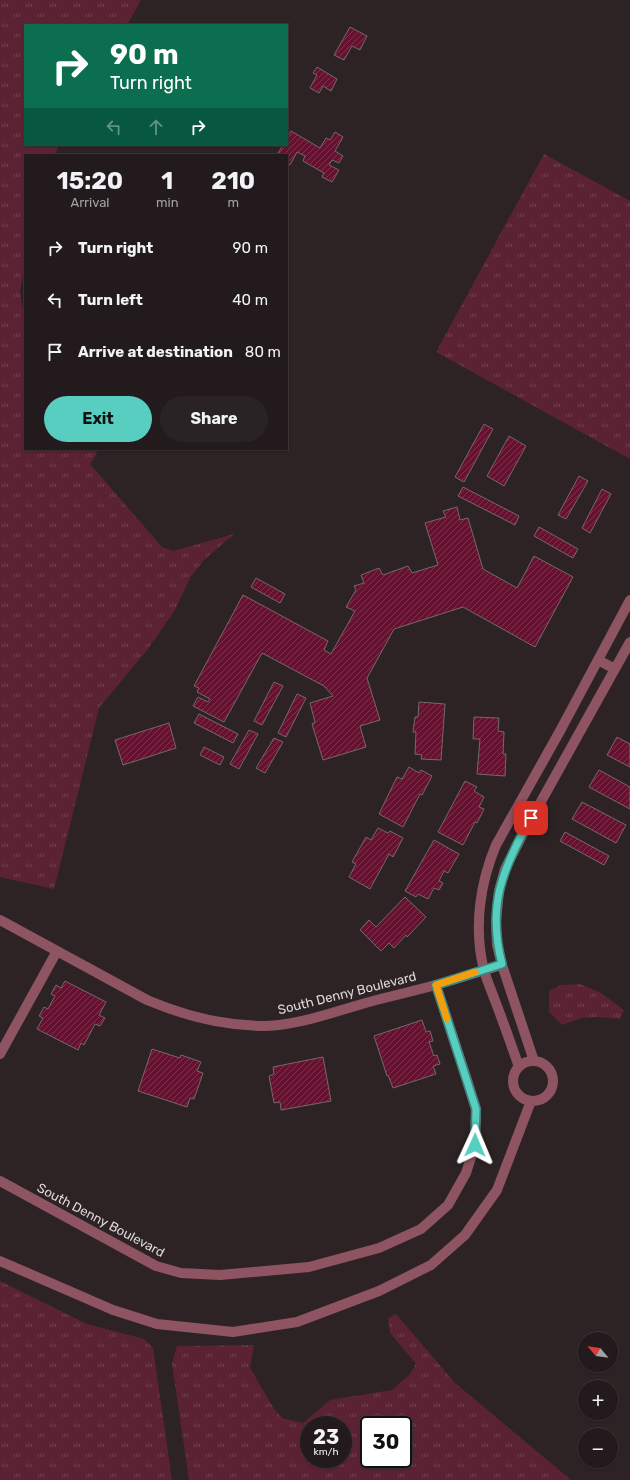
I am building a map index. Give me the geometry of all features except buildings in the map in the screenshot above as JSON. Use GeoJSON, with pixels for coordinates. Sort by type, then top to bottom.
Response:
{"type":"FeatureCollection","features":[{"type":"Feature","properties":{"kind":"street"},"geometry":{"type":"LineString","coordinates":[[519,1067],[484,970],[479,938],[479,916],[488,864],[496,846],[630,600]]}},
{"type":"Feature","properties":{"kind":"street"},"geometry":{"type":"LineString","coordinates":[[534,1061],[497,945],[496,922],[499,891],[505,869],[524,832],[630,642]]}},
{"type":"Feature","properties":{"kind":"street"},"geometry":{"type":"LineString","coordinates":[[598,660],[615,669]]}},
{"type":"Feature","properties":{"kind":"street","name":"South Denny Boulevard"},"geometry":{"type":"LineString","coordinates":[[0,920],[147,1000],[200,1019],[236,1024],[265,1026],[290,1023],[436,985],[502,964]]}},
{"type":"Feature","properties":{"kind":"street"},"geometry":{"type":"LineString","coordinates":[[0,1054],[57,951]]}},
{"type":"Feature","properties":{"kind":"street","name":"South Denny Boulevard"},"geometry":{"type":"LineString","coordinates":[[0,1181],[156,1266],[181,1273],[220,1275],[309,1267],[379,1248],[422,1229],[448,1205],[466,1173],[475,1145],[476,1109],[436,985]]}},
{"type":"Feature","properties":{"kind":"street"},"geometry":{"type":"LineString","coordinates":[[534,1061],[540,1062],[546,1066],[550,1071],[553,1083],[547,1095],[537,1101],[531,1101],[521,1097],[514,1088],[514,1075],[519,1067],[528,1062],[534,1061]]}},
{"type":"Feature","properties":{"kind":"street"},"geometry":{"type":"LineString","coordinates":[[0,1261],[112,1310],[157,1324],[232,1332],[297,1322],[378,1291],[431,1265],[465,1236],[498,1190],[531,1101]]}},
{"type":"Feature","properties":{"kind":"green space"},"geometry":{"type":"Polygon","coordinates":[[[0,0],[141,0],[128,24],[24,24],[24,146],[59,146],[55,154],[24,154],[24,268],[20,292],[24,317],[24,450],[95,450],[97,453],[90,464],[162,547],[173,551],[234,534],[205,559],[191,576],[175,610],[148,649],[99,708],[54,889],[0,877],[0,0]]]}},
{"type":"Feature","properties":{"kind":"green space"},"geometry":{"type":"Polygon","coordinates":[[[544,154],[630,201],[630,459],[436,352],[544,154]]]}},
{"type":"Feature","properties":{"kind":"green space"},"geometry":{"type":"Polygon","coordinates":[[[580,984],[601,993],[624,1010],[620,1019],[600,1017],[582,1018],[562,1025],[549,1012],[549,991],[561,985],[580,984]]]}},
{"type":"Feature","properties":{"kind":"green space"},"geometry":{"type":"Polygon","coordinates":[[[0,1281],[87,1324],[144,1339],[153,1348],[172,1480],[0,1480],[0,1281]]]}},
{"type":"Feature","properties":{"kind":"green space"},"geometry":{"type":"Polygon","coordinates":[[[396,1314],[455,1383],[571,1480],[189,1480],[172,1363],[177,1346],[254,1345],[250,1368],[274,1409],[282,1418],[300,1422],[300,1468],[352,1468],[352,1416],[311,1416],[330,1400],[392,1390],[410,1374],[416,1364],[390,1333],[388,1318],[396,1314]]]}},
{"type":"Feature","properties":{"kind":"slow traffic"},"geometry":{"type":"LineString","coordinates":[[447,1019],[436,985],[475,972]]}},
{"type":"Feature","properties":{"kind":"route"},"geometry":{"type":"LineString","coordinates":[[475,1145],[476,1109],[436,985],[502,964],[497,945],[496,922],[499,891],[505,869],[531,818]]}}]}
